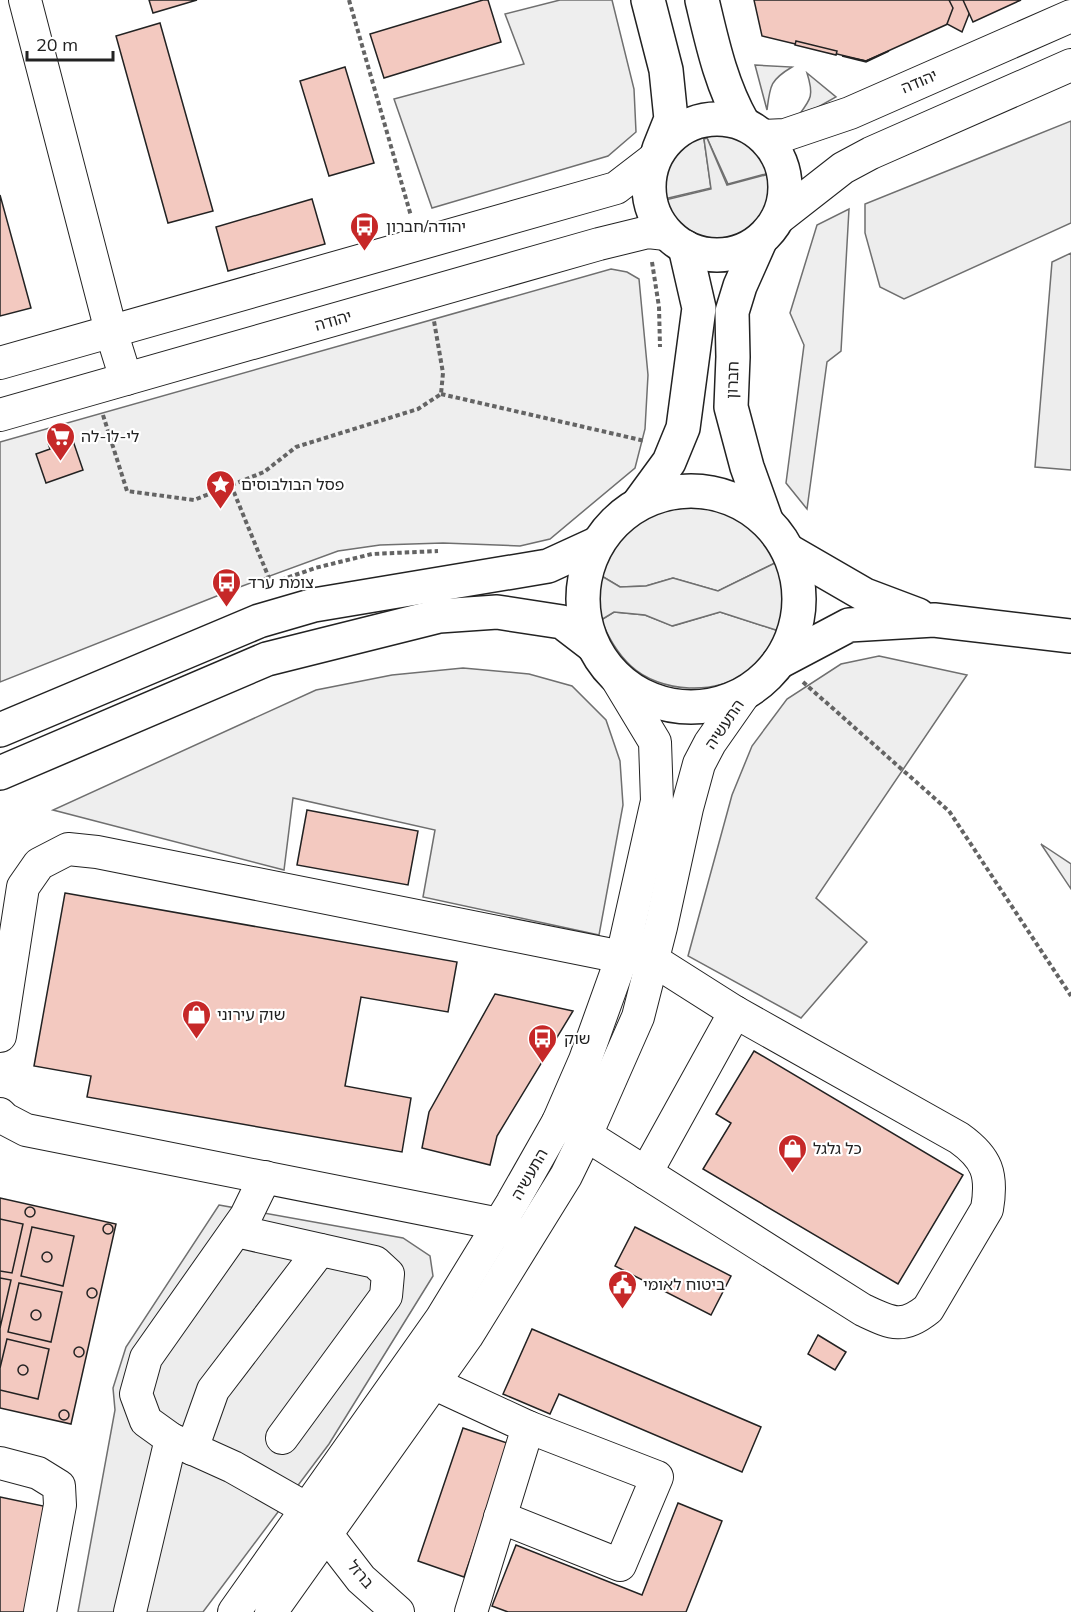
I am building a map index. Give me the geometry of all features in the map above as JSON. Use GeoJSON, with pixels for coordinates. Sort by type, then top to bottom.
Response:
{"type":"FeatureCollection","features":[{"type":"Feature","properties":{"kind":"main road"},"geometry":{"type":"LineString","coordinates":[[639,503],[669,462],[683,428],[699,308],[655,217],[649,198],[649,177],[671,119],[666,70],[648,0]]}},
{"type":"Feature","properties":{"kind":"main road"},"geometry":{"type":"LineString","coordinates":[[666,238],[704,254],[724,256],[743,251],[770,229],[785,201],[786,183],[783,166],[775,150],[733,107],[720,71],[702,0]]}},
{"type":"Feature","properties":{"kind":"main road"},"geometry":{"type":"LineString","coordinates":[[657,154],[671,135],[687,125],[705,119],[724,119],[753,130]]}},
{"type":"Feature","properties":{"kind":"main road","name":"חברון"},"geometry":{"type":"LineString","coordinates":[[766,520],[747,467],[731,406],[732,312],[740,286],[770,229]]}},
{"type":"Feature","properties":{"kind":"main road"},"geometry":{"type":"LineString","coordinates":[[692,490],[719,494],[744,504],[766,520],[789,551],[798,578],[800,608],[793,636],[780,662],[764,680],[745,693],[713,705],[679,707],[646,698],[617,679],[603,663],[592,645],[582,611],[584,576],[596,544],[615,520],[639,503],[665,493],[692,490]]}},
{"type":"Feature","properties":{"kind":"main road"},"geometry":{"type":"LineString","coordinates":[[0,730],[259,621],[314,605],[548,566],[596,544]]}},
{"type":"Feature","properties":{"kind":"main road"},"geometry":{"type":"LineString","coordinates":[[789,551],[865,595],[934,620]]}},
{"type":"Feature","properties":{"kind":"main road"},"geometry":{"type":"LineString","coordinates":[[0,773],[267,659],[440,616],[497,612],[562,622],[592,645]]}},
{"type":"Feature","properties":{"kind":"main road"},"geometry":{"type":"LineString","coordinates":[[780,662],[849,625],[934,620],[1071,636]]}},
{"type":"Feature","properties":{"kind":"street"},"geometry":{"type":"LineString","coordinates":[[25,0],[111,331],[126,379]]}},
{"type":"Feature","properties":{"kind":"street","name":"יהודה"},"geometry":{"type":"LineString","coordinates":[[753,130],[784,135],[850,113],[1071,16]]}},
{"type":"Feature","properties":{"kind":"street"},"geometry":{"type":"LineString","coordinates":[[770,229],[843,168],[871,153],[1071,65]]}},
{"type":"Feature","properties":{"kind":"street"},"geometry":{"type":"LineString","coordinates":[[0,363],[616,188],[657,154]]}},
{"type":"Feature","properties":{"kind":"street","name":"יהודה"},"geometry":{"type":"LineString","coordinates":[[0,415],[429,292],[666,238]]}},
{"type":"Feature","properties":{"kind":"street","name":"התעשיה"},"geometry":{"type":"LineString","coordinates":[[234,1612],[441,1318],[558,1122],[593,1040],[622,957],[657,801],[655,742],[617,679]]}},
{"type":"Feature","properties":{"kind":"street","name":"התעשיה"},"geometry":{"type":"LineString","coordinates":[[271,1612],[466,1336],[566,1176],[638,1017],[699,764],[710,742],[745,693]]}},
{"type":"Feature","properties":{"kind":"street"},"geometry":{"type":"LineString","coordinates":[[0,1036],[23,887],[39,864],[68,849],[108,854],[622,957],[653,960],[735,1012],[959,1137],[976,1149],[986,1168],[990,1191],[987,1209],[928,1309],[915,1320],[892,1323],[863,1310],[586,1135],[558,1122]]}},
{"type":"Feature","properties":{"kind":"street"},"geometry":{"type":"LineString","coordinates":[[646,1173],[735,1012]]}},
{"type":"Feature","properties":{"kind":"street"},"geometry":{"type":"LineString","coordinates":[[0,1114],[4,1119],[26,1130],[499,1224],[525,1239]]}},
{"type":"Feature","properties":{"kind":"street"},"geometry":{"type":"LineString","coordinates":[[265,1177],[246,1216],[146,1358],[136,1394],[146,1421],[181,1444],[233,1467],[307,1509]]}},
{"type":"Feature","properties":{"kind":"street"},"geometry":{"type":"LineString","coordinates":[[236,1231],[375,1262],[388,1274],[386,1296],[282,1438]]}},
{"type":"Feature","properties":{"kind":"street"},"geometry":{"type":"LineString","coordinates":[[130,1612],[181,1444],[213,1390],[320,1250]]}},
{"type":"Feature","properties":{"kind":"street"},"geometry":{"type":"LineString","coordinates":[[433,1383],[528,1427],[657,1477],[620,1565],[500,1517]]}},
{"type":"Feature","properties":{"kind":"street"},"geometry":{"type":"LineString","coordinates":[[471,1612],[528,1427]]}},
{"type":"Feature","properties":{"kind":"street"},"geometry":{"type":"LineString","coordinates":[[0,1462],[39,1473],[59,1486],[60,1505],[40,1612]]}},
{"type":"Feature","properties":{"kind":"street","name":"ברזל"},"geometry":{"type":"LineString","coordinates":[[307,1509],[361,1579],[398,1612]]}},
{"type":"Feature","properties":{"kind":"path"},"geometry":{"type":"LineString","coordinates":[[350,0],[419,244]]}},
{"type":"Feature","properties":{"kind":"path"},"geometry":{"type":"LineString","coordinates":[[661,356],[659,307],[666,238]]}},
{"type":"Feature","properties":{"kind":"path"},"geometry":{"type":"LineString","coordinates":[[429,292],[443,373],[441,394]]}},
{"type":"Feature","properties":{"kind":"path"},"geometry":{"type":"LineString","coordinates":[[94,388],[127,491],[194,500],[264,472],[296,447],[418,409],[441,394],[654,443]]}},
{"type":"Feature","properties":{"kind":"path"},"geometry":{"type":"LineString","coordinates":[[231,485],[271,583]]}},
{"type":"Feature","properties":{"kind":"path"},"geometry":{"type":"LineString","coordinates":[[263,586],[315,568],[372,554],[441,550]]}},
{"type":"Feature","properties":{"kind":"path"},"geometry":{"type":"LineString","coordinates":[[780,662],[949,811],[1071,996]]}},
{"type":"Feature","properties":{"kind":"shaded area"},"geometry":{"type":"Polygon","coordinates":[[[560,0],[612,0],[634,89],[636,132],[608,156],[432,208],[394,99],[524,64],[505,14],[560,0]]]}},
{"type":"Feature","properties":{"kind":"shaded area"},"geometry":{"type":"Polygon","coordinates":[[[755,65],[792,67],[772,84],[767,110],[755,65]]]}},
{"type":"Feature","properties":{"kind":"shaded area"},"geometry":{"type":"Polygon","coordinates":[[[807,73],[836,97],[795,120],[810,98],[811,88],[807,73]]]}},
{"type":"Feature","properties":{"kind":"shaded area"},"geometry":{"type":"Polygon","coordinates":[[[1071,121],[1071,223],[904,299],[880,287],[865,233],[865,204],[1071,121]]]}},
{"type":"Feature","properties":{"kind":"shaded area"},"geometry":{"type":"Polygon","coordinates":[[[711,131],[723,132],[749,142],[762,154],[773,172],[728,184],[707,138],[704,139],[711,188],[660,200],[662,174],[670,155],[687,141],[711,131]]]}},
{"type":"Feature","properties":{"kind":"shaded area"},"geometry":{"type":"Polygon","coordinates":[[[707,138],[727,185],[773,173],[774,192],[769,209],[758,226],[741,237],[722,242],[702,241],[684,233],[669,219],[661,201],[711,189],[704,139],[707,138]]]}},
{"type":"Feature","properties":{"kind":"shaded area"},"geometry":{"type":"Polygon","coordinates":[[[849,209],[841,351],[827,362],[807,509],[786,483],[804,345],[790,313],[817,225],[849,209]]]}},
{"type":"Feature","properties":{"kind":"shaded area"},"geometry":{"type":"Polygon","coordinates":[[[1071,253],[1071,470],[1035,467],[1052,262],[1071,253]]]}},
{"type":"Feature","properties":{"kind":"shaded area"},"geometry":{"type":"Polygon","coordinates":[[[611,269],[627,272],[639,279],[648,375],[645,429],[635,468],[550,539],[520,546],[443,543],[380,545],[338,551],[237,588],[0,682],[0,442],[611,269]]]}},
{"type":"Feature","properties":{"kind":"shaded area"},"geometry":{"type":"Polygon","coordinates":[[[676,504],[710,504],[731,511],[762,534],[779,561],[718,591],[673,578],[646,586],[620,587],[600,575],[611,550],[628,530],[650,514],[676,504]]]}},
{"type":"Feature","properties":{"kind":"shaded area"},"geometry":{"type":"Polygon","coordinates":[[[779,561],[785,596],[779,631],[720,612],[672,626],[645,615],[614,612],[601,620],[598,598],[600,575],[620,587],[646,586],[673,578],[718,591],[779,561]]]}},
{"type":"Feature","properties":{"kind":"shaded area"},"geometry":{"type":"Polygon","coordinates":[[[614,612],[645,615],[673,626],[720,612],[779,631],[762,657],[736,679],[721,685],[689,688],[657,682],[643,675],[626,661],[614,645],[601,620],[614,612]]]}},
{"type":"Feature","properties":{"kind":"shaded area"},"geometry":{"type":"Polygon","coordinates":[[[879,656],[967,675],[816,898],[867,942],[801,1018],[688,956],[732,795],[752,746],[787,699],[841,664],[879,656]]]}},
{"type":"Feature","properties":{"kind":"shaded area"},"geometry":{"type":"Polygon","coordinates":[[[463,668],[529,674],[572,686],[606,720],[620,761],[623,805],[599,935],[423,897],[435,830],[293,798],[284,870],[53,810],[316,690],[392,675],[463,668]]]}},
{"type":"Feature","properties":{"kind":"shaded area"},"geometry":{"type":"Polygon","coordinates":[[[1041,844],[1071,864],[1071,889],[1041,844]]]}},
{"type":"Feature","properties":{"kind":"shaded area"},"geometry":{"type":"Polygon","coordinates":[[[219,1205],[403,1238],[430,1256],[433,1276],[329,1444],[203,1612],[78,1612],[115,1410],[113,1388],[126,1347],[219,1205]]]}},
{"type":"Feature","properties":{"kind":"building"},"geometry":{"type":"Polygon","coordinates":[[[149,0],[197,0],[153,13],[149,0]]]}},
{"type":"Feature","properties":{"kind":"building"},"geometry":{"type":"Polygon","coordinates":[[[488,0],[501,42],[384,78],[370,34],[488,0]]]}},
{"type":"Feature","properties":{"kind":"building"},"geometry":{"type":"Polygon","coordinates":[[[754,0],[953,0],[961,18],[866,61],[762,36],[754,0]]]}},
{"type":"Feature","properties":{"kind":"building"},"geometry":{"type":"Polygon","coordinates":[[[949,0],[967,0],[971,9],[962,32],[947,24],[953,8],[949,0]]]}},
{"type":"Feature","properties":{"kind":"building"},"geometry":{"type":"Polygon","coordinates":[[[963,0],[1021,0],[973,22],[963,0]]]}},
{"type":"Feature","properties":{"kind":"building"},"geometry":{"type":"Polygon","coordinates":[[[160,23],[213,211],[168,223],[116,36],[160,23]]]}},
{"type":"Feature","properties":{"kind":"building"},"geometry":{"type":"Polygon","coordinates":[[[796,41],[837,51],[836,55],[795,45],[796,41]]]}},
{"type":"Feature","properties":{"kind":"building"},"geometry":{"type":"Polygon","coordinates":[[[889,51],[866,62],[842,56],[866,61],[889,51]]]}},
{"type":"Feature","properties":{"kind":"building"},"geometry":{"type":"Polygon","coordinates":[[[345,67],[374,163],[329,176],[300,81],[345,67]]]}},
{"type":"Feature","properties":{"kind":"building"},"geometry":{"type":"Polygon","coordinates":[[[0,195],[31,308],[0,316],[0,195]]]}},
{"type":"Feature","properties":{"kind":"building"},"geometry":{"type":"Polygon","coordinates":[[[312,199],[325,244],[228,271],[216,227],[312,199]]]}},
{"type":"Feature","properties":{"kind":"building"},"geometry":{"type":"Polygon","coordinates":[[[71,435],[83,470],[46,483],[36,454],[50,449],[48,443],[71,435]]]}},
{"type":"Feature","properties":{"kind":"building"},"geometry":{"type":"Polygon","coordinates":[[[307,810],[418,831],[408,885],[297,865],[307,810]]]}},
{"type":"Feature","properties":{"kind":"building","name":"שוק עירוני"},"geometry":{"type":"Polygon","coordinates":[[[65,893],[457,962],[448,1012],[361,997],[345,1086],[411,1098],[402,1152],[87,1097],[91,1076],[34,1066],[65,893]]]}},
{"type":"Feature","properties":{"kind":"building"},"geometry":{"type":"Polygon","coordinates":[[[495,994],[573,1011],[497,1136],[490,1165],[422,1148],[429,1112],[495,994]]]}},
{"type":"Feature","properties":{"kind":"building"},"geometry":{"type":"Polygon","coordinates":[[[754,1051],[963,1175],[898,1284],[703,1169],[731,1123],[716,1114],[754,1051]]]}},
{"type":"Feature","properties":{"kind":"building"},"geometry":{"type":"Polygon","coordinates":[[[0,1198],[116,1224],[71,1424],[0,1408],[0,1198]]]}},
{"type":"Feature","properties":{"kind":"building"},"geometry":{"type":"Polygon","coordinates":[[[30,1207],[34,1208],[34,1216],[30,1217],[26,1216],[25,1212],[26,1208],[30,1207]]]}},
{"type":"Feature","properties":{"kind":"building"},"geometry":{"type":"Polygon","coordinates":[[[0,1219],[23,1224],[12,1273],[0,1271],[0,1219]]]}},
{"type":"Feature","properties":{"kind":"building"},"geometry":{"type":"Polygon","coordinates":[[[108,1224],[112,1225],[112,1233],[108,1234],[104,1233],[103,1229],[104,1225],[108,1224]]]}},
{"type":"Feature","properties":{"kind":"building"},"geometry":{"type":"Polygon","coordinates":[[[32,1227],[74,1236],[63,1286],[21,1276],[32,1227]]]}},
{"type":"Feature","properties":{"kind":"building"},"geometry":{"type":"Polygon","coordinates":[[[635,1227],[731,1276],[711,1315],[615,1266],[635,1227]]]}},
{"type":"Feature","properties":{"kind":"building"},"geometry":{"type":"Polygon","coordinates":[[[47,1252],[51,1253],[51,1261],[47,1262],[43,1261],[42,1257],[43,1253],[47,1252]]]}},
{"type":"Feature","properties":{"kind":"building"},"geometry":{"type":"Polygon","coordinates":[[[0,1278],[11,1280],[0,1328],[0,1278]]]}},
{"type":"Feature","properties":{"kind":"building"},"geometry":{"type":"Polygon","coordinates":[[[19,1283],[62,1292],[51,1342],[8,1332],[19,1283]]]}},
{"type":"Feature","properties":{"kind":"building"},"geometry":{"type":"Polygon","coordinates":[[[92,1288],[96,1289],[96,1297],[92,1298],[88,1297],[87,1293],[88,1289],[92,1288]]]}},
{"type":"Feature","properties":{"kind":"building"},"geometry":{"type":"Polygon","coordinates":[[[36,1310],[40,1311],[40,1319],[36,1320],[32,1319],[31,1315],[32,1311],[36,1310]]]}},
{"type":"Feature","properties":{"kind":"building"},"geometry":{"type":"Polygon","coordinates":[[[532,1329],[761,1427],[742,1472],[559,1394],[550,1414],[503,1394],[532,1329]]]}},
{"type":"Feature","properties":{"kind":"building"},"geometry":{"type":"Polygon","coordinates":[[[818,1335],[846,1352],[835,1370],[808,1354],[818,1335]]]}},
{"type":"Feature","properties":{"kind":"building"},"geometry":{"type":"Polygon","coordinates":[[[7,1339],[49,1349],[38,1399],[0,1390],[0,1368],[7,1339]]]}},
{"type":"Feature","properties":{"kind":"building"},"geometry":{"type":"Polygon","coordinates":[[[79,1347],[83,1348],[83,1356],[79,1357],[75,1356],[74,1352],[75,1348],[79,1347]]]}},
{"type":"Feature","properties":{"kind":"building"},"geometry":{"type":"Polygon","coordinates":[[[23,1365],[27,1366],[27,1374],[23,1375],[19,1374],[18,1370],[19,1366],[23,1365]]]}},
{"type":"Feature","properties":{"kind":"building"},"geometry":{"type":"Polygon","coordinates":[[[64,1410],[68,1411],[68,1419],[64,1420],[60,1419],[59,1415],[60,1411],[64,1410]]]}},
{"type":"Feature","properties":{"kind":"building"},"geometry":{"type":"Polygon","coordinates":[[[463,1428],[510,1444],[464,1577],[418,1561],[463,1428]]]}},
{"type":"Feature","properties":{"kind":"building"},"geometry":{"type":"Polygon","coordinates":[[[0,1497],[48,1507],[26,1612],[0,1612],[0,1497]]]}},
{"type":"Feature","properties":{"kind":"building"},"geometry":{"type":"Polygon","coordinates":[[[678,1503],[722,1521],[686,1612],[508,1612],[492,1606],[516,1545],[642,1595],[678,1503]]]}},
{"type":"Feature","properties":{"kind":"place","name":"יהודה/חברון"},"geometry":{"type":"Point","coordinates":[365,252]}},
{"type":"Feature","properties":{"kind":"place","name":"לי-לו-לה"},"geometry":{"type":"Point","coordinates":[60,462]}},
{"type":"Feature","properties":{"kind":"place","name":"פסל הבולבוסים"},"geometry":{"type":"Point","coordinates":[220,510]}},
{"type":"Feature","properties":{"kind":"place","name":"צומת ערד"},"geometry":{"type":"Point","coordinates":[227,608]}},
{"type":"Feature","properties":{"kind":"place","name":"שוק עירוני"},"geometry":{"type":"Point","coordinates":[196,1040]}},
{"type":"Feature","properties":{"kind":"place","name":"שוק"},"geometry":{"type":"Point","coordinates":[543,1064]}},
{"type":"Feature","properties":{"kind":"place","name":"כל גלגל"},"geometry":{"type":"Point","coordinates":[792,1174]}},
{"type":"Feature","properties":{"kind":"place","name":"ביטוח לאומי"},"geometry":{"type":"Point","coordinates":[622,1310]}}]}
